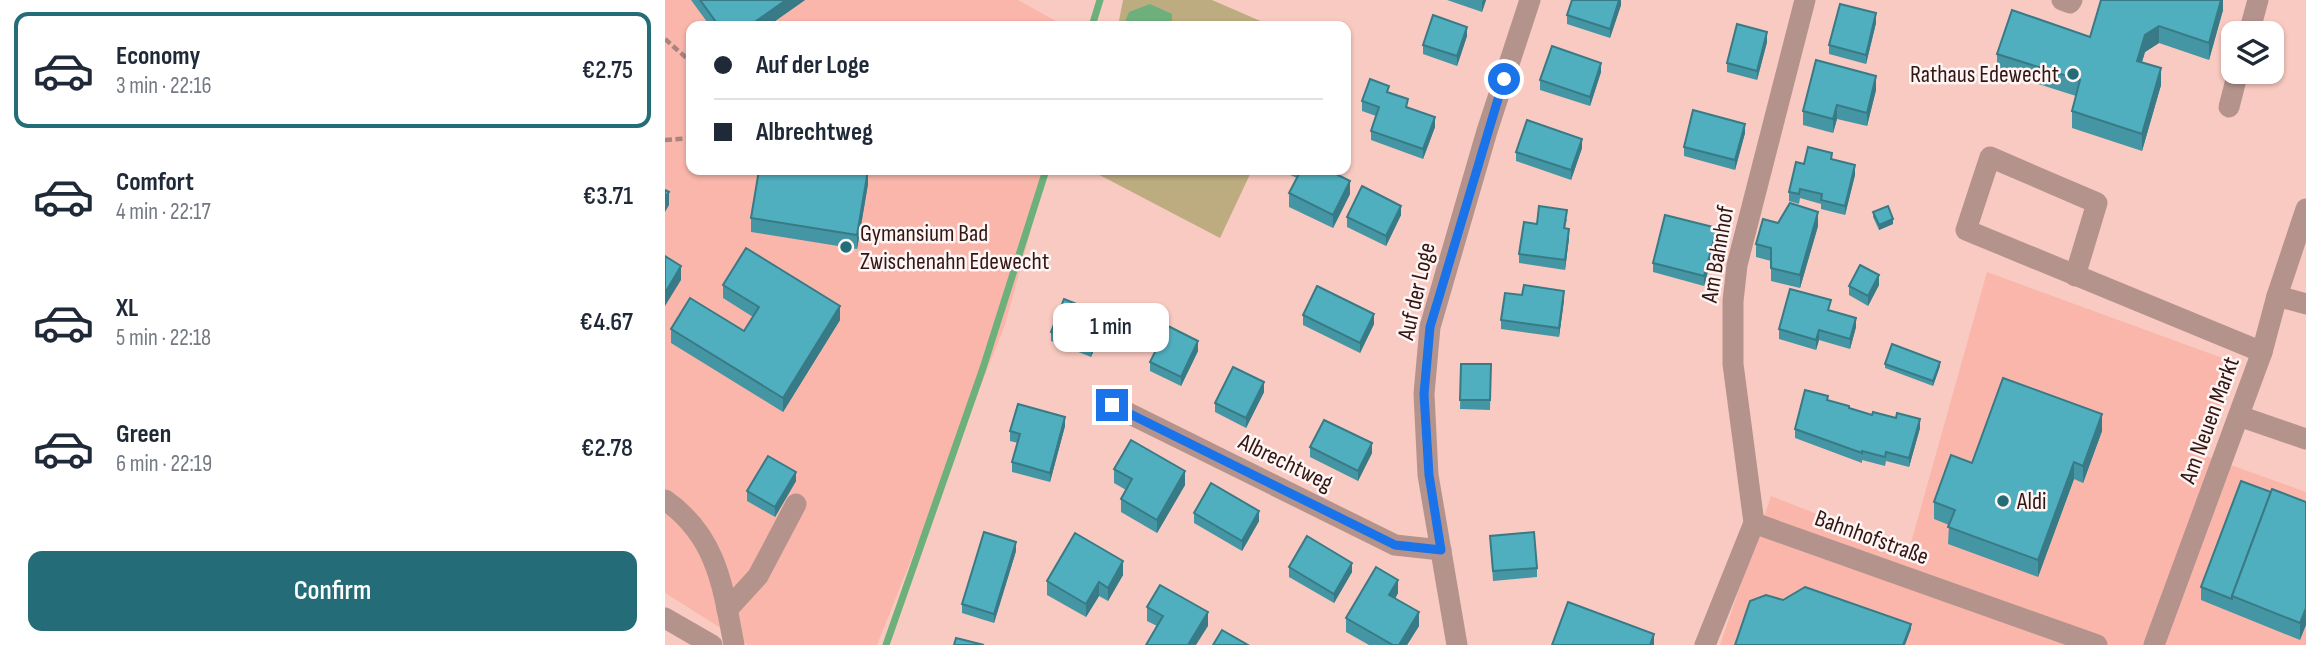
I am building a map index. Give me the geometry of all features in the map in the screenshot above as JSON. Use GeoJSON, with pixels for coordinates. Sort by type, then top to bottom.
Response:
{"type":"FeatureCollection","features":[{"type":"Feature","properties":{"kind":"street","name":"Auf der Loge"},"geometry":{"type":"LineString","coordinates":[[1457,645],[1429,475],[1424,394],[1430,327],[1487,131],[1530,0]]}},
{"type":"Feature","properties":{"kind":"street","name":"Am Bahnhof"},"geometry":{"type":"LineString","coordinates":[[1754,523],[1733,364],[1733,301],[1737,265],[1805,0]]}},
{"type":"Feature","properties":{"kind":"street"},"geometry":{"type":"LineString","coordinates":[[2062,0],[2070,3],[2073,0]]}},
{"type":"Feature","properties":{"kind":"street"},"geometry":{"type":"LineString","coordinates":[[2252,21],[2258,0]]}},
{"type":"Feature","properties":{"kind":"street"},"geometry":{"type":"LineString","coordinates":[[2229,107],[2235,84]]}},
{"type":"Feature","properties":{"kind":"street"},"geometry":{"type":"LineString","coordinates":[[2075,275],[2097,203],[1990,157],[1966,230],[2075,275],[2262,352]]}},
{"type":"Feature","properties":{"kind":"street","name":"Am Neuen Markt"},"geometry":{"type":"LineString","coordinates":[[2154,645],[2262,352],[2277,296],[2306,209]]}},
{"type":"Feature","properties":{"kind":"street"},"geometry":{"type":"LineString","coordinates":[[2277,296],[2306,304]]}},
{"type":"Feature","properties":{"kind":"street","name":"Albrechtweg"},"geometry":{"type":"LineString","coordinates":[[1112,405],[1395,545],[1441,550]]}},
{"type":"Feature","properties":{"kind":"street"},"geometry":{"type":"LineString","coordinates":[[2239,416],[2306,439]]}},
{"type":"Feature","properties":{"kind":"street"},"geometry":{"type":"LineString","coordinates":[[665,500],[685,513],[718,565],[734,645]]}},
{"type":"Feature","properties":{"kind":"street"},"geometry":{"type":"LineString","coordinates":[[727,610],[758,576],[796,504]]}},
{"type":"Feature","properties":{"kind":"street"},"geometry":{"type":"LineString","coordinates":[[1705,645],[1754,523]]}},
{"type":"Feature","properties":{"kind":"street","name":"Bahnhofstraße"},"geometry":{"type":"LineString","coordinates":[[1754,523],[2097,645]]}},
{"type":"Feature","properties":{"kind":"street"},"geometry":{"type":"LineString","coordinates":[[665,618],[712,645]]}},
{"type":"Feature","properties":{"kind":"path"},"geometry":{"type":"LineString","coordinates":[[665,39],[686,58]]}},
{"type":"Feature","properties":{"kind":"path"},"geometry":{"type":"LineString","coordinates":[[665,140],[686,138]]}},
{"type":"Feature","properties":{"kind":"shaded area","name":"Gymansium Bad Zwischenahn Edewecht"},"geometry":{"type":"Polygon","coordinates":[[[665,0],[1018,0],[1056,21],[686,21],[686,175],[1046,175],[1005,325],[877,645],[748,645],[665,593],[665,0]]]}},
{"type":"Feature","properties":{"kind":"shaded area"},"geometry":{"type":"Polygon","coordinates":[[[1123,0],[1212,0],[1260,21],[1119,21],[1123,0]]]}},
{"type":"Feature","properties":{"kind":"shaded area"},"geometry":{"type":"Polygon","coordinates":[[[1150,4],[1172,14],[1172,21],[1125,21],[1129,12],[1150,4]]]}},
{"type":"Feature","properties":{"kind":"shaded area"},"geometry":{"type":"Polygon","coordinates":[[[1100,175],[1250,175],[1220,238],[1100,175]]]}},
{"type":"Feature","properties":{"kind":"shaded area"},"geometry":{"type":"Polygon","coordinates":[[[1987,272],[2236,363],[2203,455],[2306,492],[2306,645],[1720,645],[1771,496],[1909,550],[1987,272]]]}},
{"type":"Feature","properties":{"kind":"building"},"geometry":{"type":"Polygon","coordinates":[[[700,0],[786,0],[756,21],[715,21],[700,0]]]}},
{"type":"Feature","properties":{"kind":"building"},"geometry":{"type":"Polygon","coordinates":[[[1572,0],[1619,0],[1610,29],[1567,15],[1572,0]]]}},
{"type":"Feature","properties":{"kind":"building","name":"Rathaus Edewecht"},"geometry":{"type":"Polygon","coordinates":[[[2101,0],[2221,0],[2209,43],[2159,26],[2145,35],[2137,61],[2161,68],[2142,134],[2072,111],[2080,80],[1997,54],[2012,10],[2090,37],[2101,0]]]}},
{"type":"Feature","properties":{"kind":"building"},"geometry":{"type":"Polygon","coordinates":[[[1840,4],[1876,13],[1866,55],[1829,45],[1840,4]]]}},
{"type":"Feature","properties":{"kind":"building"},"geometry":{"type":"Polygon","coordinates":[[[1433,15],[1467,27],[1457,56],[1423,45],[1433,15]]]}},
{"type":"Feature","properties":{"kind":"building"},"geometry":{"type":"Polygon","coordinates":[[[1737,24],[1767,32],[1757,71],[1727,63],[1737,24]]]}},
{"type":"Feature","properties":{"kind":"building"},"geometry":{"type":"Polygon","coordinates":[[[1552,46],[1601,63],[1590,97],[1540,80],[1552,46]]]}},
{"type":"Feature","properties":{"kind":"building"},"geometry":{"type":"Polygon","coordinates":[[[1816,60],[1876,76],[1867,113],[1837,105],[1833,119],[1803,111],[1816,60]]]}},
{"type":"Feature","properties":{"kind":"building"},"geometry":{"type":"Polygon","coordinates":[[[1370,79],[1389,86],[1387,92],[1408,99],[1406,107],[1435,117],[1423,149],[1371,131],[1379,107],[1362,101],[1370,79]]]}},
{"type":"Feature","properties":{"kind":"building"},"geometry":{"type":"Polygon","coordinates":[[[1693,110],[1745,124],[1735,160],[1684,147],[1693,110]]]}},
{"type":"Feature","properties":{"kind":"building"},"geometry":{"type":"Polygon","coordinates":[[[1527,120],[1582,139],[1571,170],[1516,152],[1527,120]]]}},
{"type":"Feature","properties":{"kind":"building"},"geometry":{"type":"Polygon","coordinates":[[[1808,147],[1832,153],[1831,159],[1855,165],[1845,206],[1821,200],[1822,194],[1800,189],[1799,194],[1789,192],[1796,162],[1804,164],[1808,147]]]}},
{"type":"Feature","properties":{"kind":"building"},"geometry":{"type":"Polygon","coordinates":[[[758,175],[867,175],[857,235],[751,218],[758,175]]]}},
{"type":"Feature","properties":{"kind":"building"},"geometry":{"type":"Polygon","coordinates":[[[1298,175],[1338,175],[1350,181],[1333,215],[1289,193],[1298,175]]]}},
{"type":"Feature","properties":{"kind":"building"},"geometry":{"type":"Polygon","coordinates":[[[1362,186],[1401,206],[1386,236],[1347,217],[1362,186]]]}},
{"type":"Feature","properties":{"kind":"building"},"geometry":{"type":"Polygon","coordinates":[[[1790,203],[1818,212],[1800,275],[1771,268],[1771,248],[1756,244],[1763,219],[1778,223],[1790,203]]]}},
{"type":"Feature","properties":{"kind":"building"},"geometry":{"type":"Polygon","coordinates":[[[1539,206],[1567,210],[1564,228],[1569,229],[1565,260],[1519,254],[1524,222],[1537,224],[1539,206]]]}},
{"type":"Feature","properties":{"kind":"building"},"geometry":{"type":"Polygon","coordinates":[[[1888,206],[1893,219],[1879,225],[1873,212],[1888,206]]]}},
{"type":"Feature","properties":{"kind":"building"},"geometry":{"type":"Polygon","coordinates":[[[1665,215],[1717,228],[1704,276],[1653,263],[1665,215]]]}},
{"type":"Feature","properties":{"kind":"building"},"geometry":{"type":"Polygon","coordinates":[[[746,248],[840,306],[783,398],[671,329],[690,298],[744,331],[759,307],[723,285],[746,248]]]}},
{"type":"Feature","properties":{"kind":"building"},"geometry":{"type":"Polygon","coordinates":[[[665,256],[681,266],[665,293],[665,256]]]}},
{"type":"Feature","properties":{"kind":"building"},"geometry":{"type":"Polygon","coordinates":[[[1860,265],[1879,275],[1868,296],[1849,286],[1860,265]]]}},
{"type":"Feature","properties":{"kind":"building"},"geometry":{"type":"Polygon","coordinates":[[[1524,285],[1564,291],[1559,328],[1501,320],[1505,293],[1522,295],[1524,285]]]}},
{"type":"Feature","properties":{"kind":"building"},"geometry":{"type":"Polygon","coordinates":[[[1317,286],[1374,314],[1360,343],[1303,315],[1317,286]]]}},
{"type":"Feature","properties":{"kind":"building"},"geometry":{"type":"Polygon","coordinates":[[[1790,289],[1831,300],[1828,310],[1856,318],[1850,339],[1819,330],[1816,340],[1779,329],[1790,289]]]}},
{"type":"Feature","properties":{"kind":"building"},"geometry":{"type":"Polygon","coordinates":[[[1064,299],[1104,315],[1091,347],[1051,332],[1064,299]]]}},
{"type":"Feature","properties":{"kind":"building"},"geometry":{"type":"Polygon","coordinates":[[[1168,326],[1198,341],[1181,377],[1150,362],[1168,326]]]}},
{"type":"Feature","properties":{"kind":"building"},"geometry":{"type":"Polygon","coordinates":[[[1892,344],[1940,362],[1933,381],[1885,364],[1892,344]]]}},
{"type":"Feature","properties":{"kind":"building"},"geometry":{"type":"Polygon","coordinates":[[[1461,364],[1491,364],[1490,400],[1460,400],[1461,364]]]}},
{"type":"Feature","properties":{"kind":"building"},"geometry":{"type":"Polygon","coordinates":[[[1233,367],[1264,382],[1246,418],[1215,403],[1233,367]]]}},
{"type":"Feature","properties":{"kind":"building","name":"Aldi"},"geometry":{"type":"Polygon","coordinates":[[[2003,378],[2102,414],[2083,466],[2074,462],[2038,560],[1948,527],[1955,510],[1934,502],[1951,455],[1972,463],[2003,378]]]}},
{"type":"Feature","properties":{"kind":"building"},"geometry":{"type":"Polygon","coordinates":[[[1805,390],[1828,396],[1827,400],[1872,415],[1873,412],[1896,418],[1897,413],[1920,419],[1909,458],[1886,452],[1885,457],[1862,453],[1795,429],[1805,390]]]}},
{"type":"Feature","properties":{"kind":"building"},"geometry":{"type":"Polygon","coordinates":[[[1018,404],[1065,417],[1050,473],[1012,462],[1020,434],[1010,431],[1018,404]]]}},
{"type":"Feature","properties":{"kind":"building"},"geometry":{"type":"Polygon","coordinates":[[[1324,420],[1372,443],[1358,471],[1310,447],[1324,420]]]}},
{"type":"Feature","properties":{"kind":"building"},"geometry":{"type":"Polygon","coordinates":[[[1131,440],[1185,471],[1157,520],[1121,499],[1132,479],[1114,469],[1131,440]]]}},
{"type":"Feature","properties":{"kind":"building"},"geometry":{"type":"Polygon","coordinates":[[[768,456],[796,472],[775,507],[747,491],[768,456]]]}},
{"type":"Feature","properties":{"kind":"building"},"geometry":{"type":"Polygon","coordinates":[[[2241,481],[2271,492],[2232,599],[2201,587],[2241,481]]]}},
{"type":"Feature","properties":{"kind":"building"},"geometry":{"type":"Polygon","coordinates":[[[1211,483],[1259,511],[1242,541],[1194,513],[1211,483]]]}},
{"type":"Feature","properties":{"kind":"building"},"geometry":{"type":"Polygon","coordinates":[[[2272,489],[2306,502],[2306,608],[2300,623],[2232,596],[2272,489]]]}},
{"type":"Feature","properties":{"kind":"building"},"geometry":{"type":"Polygon","coordinates":[[[984,532],[1016,542],[994,614],[962,604],[984,532]]]}},
{"type":"Feature","properties":{"kind":"building"},"geometry":{"type":"Polygon","coordinates":[[[1534,532],[1537,568],[1493,571],[1490,536],[1534,532]]]}},
{"type":"Feature","properties":{"kind":"building"},"geometry":{"type":"Polygon","coordinates":[[[1075,533],[1123,561],[1108,588],[1099,582],[1086,604],[1047,581],[1075,533]]]}},
{"type":"Feature","properties":{"kind":"building"},"geometry":{"type":"Polygon","coordinates":[[[1307,536],[1352,563],[1334,594],[1289,567],[1307,536]]]}},
{"type":"Feature","properties":{"kind":"building"},"geometry":{"type":"Polygon","coordinates":[[[1376,567],[1398,580],[1389,595],[1419,612],[1399,645],[1393,645],[1346,618],[1376,567]]]}},
{"type":"Feature","properties":{"kind":"building"},"geometry":{"type":"Polygon","coordinates":[[[1160,585],[1208,612],[1188,645],[1146,645],[1163,616],[1147,607],[1160,585]]]}},
{"type":"Feature","properties":{"kind":"building"},"geometry":{"type":"Polygon","coordinates":[[[1805,587],[1911,624],[1903,645],[1735,645],[1750,601],[1766,595],[1783,600],[1805,587]]]}},
{"type":"Feature","properties":{"kind":"building"},"geometry":{"type":"Polygon","coordinates":[[[1568,602],[1654,634],[1650,645],[1552,645],[1568,602]]]}},
{"type":"Feature","properties":{"kind":"building"},"geometry":{"type":"Polygon","coordinates":[[[1222,630],[1248,645],[1213,645],[1222,630]]]}},
{"type":"Feature","properties":{"kind":"building"},"geometry":{"type":"Polygon","coordinates":[[[956,638],[984,645],[954,645],[956,638]]]}},
{"type":"Feature","properties":{"kind":"waterway"},"geometry":{"type":"LineString","coordinates":[[1094,21],[1100,0]]}},
{"type":"Feature","properties":{"kind":"waterway"},"geometry":{"type":"LineString","coordinates":[[886,645],[983,368],[1044,175]]}},
{"type":"Feature","properties":{"kind":"place","name":"Rathaus Edewecht"},"geometry":{"type":"Point","coordinates":[2073,74]}},
{"type":"Feature","properties":{"kind":"place","name":"Gymansium Bad Zwischenahn Edewecht"},"geometry":{"type":"Point","coordinates":[846,247]}},
{"type":"Feature","properties":{"kind":"place","name":"Aldi"},"geometry":{"type":"Point","coordinates":[2003,501]}},
{"type":"Feature","properties":{"kind":"route"},"geometry":{"type":"LineString","coordinates":[[1112,405],[1395,545],[1441,550],[1429,475],[1424,394],[1430,327],[1504,79]]}}]}
